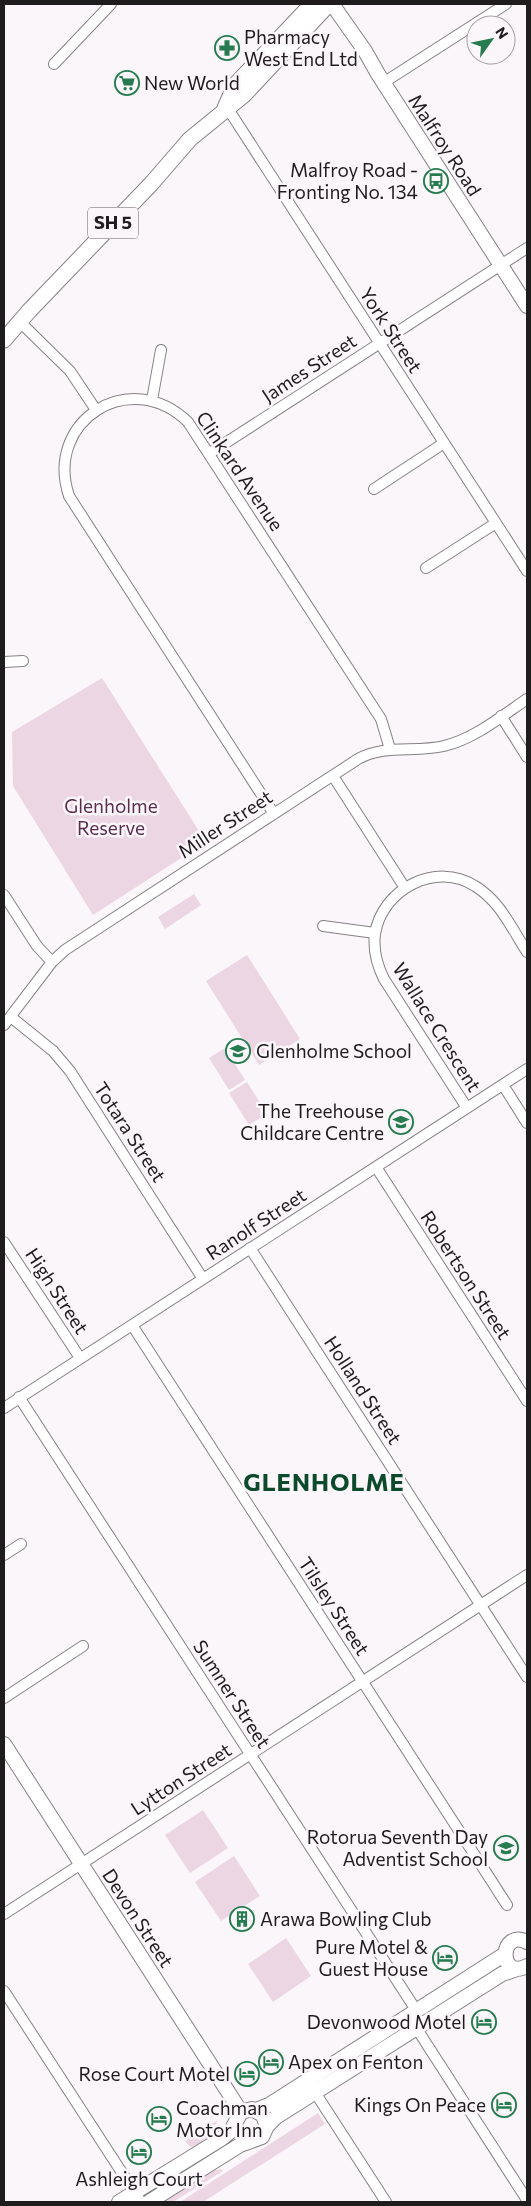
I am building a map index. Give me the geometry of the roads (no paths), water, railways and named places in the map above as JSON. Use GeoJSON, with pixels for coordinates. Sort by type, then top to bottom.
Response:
{"type":"FeatureCollection","features":[{"type":"Feature","properties":{"kind":"highway","name":"SH 5"},"geometry":{"type":"LineString","coordinates":[[225,108],[235,85],[312,4]]}},
{"type":"Feature","properties":{"kind":"highway","name":"SH 5"},"geometry":{"type":"LineString","coordinates":[[4,340],[21,323],[29,311],[151,184],[185,145],[225,108],[244,94],[330,4]]}},
{"type":"Feature","properties":{"kind":"main road","name":"Malfroy Road"},"geometry":{"type":"LineString","coordinates":[[330,4],[352,31],[527,306]]}},
{"type":"Feature","properties":{"kind":"main road","name":"Devon Street"},"geometry":{"type":"LineString","coordinates":[[4,1744],[81,1864],[237,2118]]}},
{"type":"Feature","properties":{"kind":"main road"},"geometry":{"type":"LineString","coordinates":[[524,1967],[508,1963],[505,1954],[508,1945],[513,1941],[526,1940]]}},
{"type":"Feature","properties":{"kind":"main road"},"geometry":{"type":"LineString","coordinates":[[256,2110],[505,1954]]}},
{"type":"Feature","properties":{"kind":"main road"},"geometry":{"type":"LineString","coordinates":[[149,2202],[240,2144],[262,2137],[267,2126],[276,2117],[502,1974],[524,1967]]}},
{"type":"Feature","properties":{"kind":"main road"},"geometry":{"type":"LineString","coordinates":[[119,2202],[138,2198],[221,2139],[230,2131],[237,2118],[248,2109],[256,2110],[265,2118],[267,2126]]}},
{"type":"Feature","properties":{"kind":"main road"},"geometry":{"type":"LineString","coordinates":[[237,2118],[237,2134],[243,2140],[250,2142]]}},
{"type":"Feature","properties":{"kind":"street"},"geometry":{"type":"LineString","coordinates":[[54,64],[111,4]]}},
{"type":"Feature","properties":{"kind":"street"},"geometry":{"type":"LineString","coordinates":[[384,83],[506,4]]}},
{"type":"Feature","properties":{"kind":"street","name":"York Street"},"geometry":{"type":"LineString","coordinates":[[225,108],[527,571]]}},
{"type":"Feature","properties":{"kind":"street","name":"James Street"},"geometry":{"type":"LineString","coordinates":[[210,453],[527,248]]}},
{"type":"Feature","properties":{"kind":"street"},"geometry":{"type":"LineString","coordinates":[[21,323],[70,371],[96,410]]}},
{"type":"Feature","properties":{"kind":"street"},"geometry":{"type":"LineString","coordinates":[[152,400],[161,350]]}},
{"type":"Feature","properties":{"kind":"street","name":"Clinkard Avenue"},"geometry":{"type":"LineString","coordinates":[[274,814],[69,496],[64,474],[66,452],[74,433],[96,410],[120,400],[152,400],[180,415],[194,430],[381,719],[390,749]]}},
{"type":"Feature","properties":{"kind":"street"},"geometry":{"type":"LineString","coordinates":[[374,488],[444,443]]}},
{"type":"Feature","properties":{"kind":"street"},"geometry":{"type":"LineString","coordinates":[[426,568],[496,522]]}},
{"type":"Feature","properties":{"kind":"street"},"geometry":{"type":"LineString","coordinates":[[4,662],[23,661]]}},
{"type":"Feature","properties":{"kind":"street","name":"Miller Street"},"geometry":{"type":"LineString","coordinates":[[8,1021],[52,962],[75,943],[367,754],[390,749],[430,748],[454,744],[527,699]]}},
{"type":"Feature","properties":{"kind":"street"},"geometry":{"type":"LineString","coordinates":[[501,716],[527,757]]}},
{"type":"Feature","properties":{"kind":"street"},"geometry":{"type":"LineString","coordinates":[[333,776],[405,888]]}},
{"type":"Feature","properties":{"kind":"street","name":"Wallace Crescent"},"geometry":{"type":"LineString","coordinates":[[468,1108],[384,979],[376,957],[375,934],[384,910],[405,888],[422,880],[439,877],[457,878],[474,885],[496,904],[527,952]]}},
{"type":"Feature","properties":{"kind":"street"},"geometry":{"type":"LineString","coordinates":[[4,895],[37,946],[52,962]]}},
{"type":"Feature","properties":{"kind":"street"},"geometry":{"type":"LineString","coordinates":[[323,926],[375,934]]}},
{"type":"Feature","properties":{"kind":"street","name":"Totara Street"},"geometry":{"type":"LineString","coordinates":[[8,1021],[53,1051],[70,1071],[203,1279]]}},
{"type":"Feature","properties":{"kind":"street","name":"Ranolf Street"},"geometry":{"type":"LineString","coordinates":[[4,1408],[527,1069]]}},
{"type":"Feature","properties":{"kind":"street"},"geometry":{"type":"LineString","coordinates":[[503,1085],[527,1122]]}},
{"type":"Feature","properties":{"kind":"street","name":"Robertson Street"},"geometry":{"type":"LineString","coordinates":[[376,1167],[527,1401]]}},
{"type":"Feature","properties":{"kind":"street","name":"High Street"},"geometry":{"type":"LineString","coordinates":[[4,1242],[80,1358]]}},
{"type":"Feature","properties":{"kind":"street","name":"Holland Street"},"geometry":{"type":"LineString","coordinates":[[250,1248],[527,1677]]}},
{"type":"Feature","properties":{"kind":"street","name":"Tilsley Street"},"geometry":{"type":"LineString","coordinates":[[132,1325],[507,1905]]}},
{"type":"Feature","properties":{"kind":"street","name":"Sumner Street"},"geometry":{"type":"LineString","coordinates":[[20,1397],[416,2010]]}},
{"type":"Feature","properties":{"kind":"street"},"geometry":{"type":"LineString","coordinates":[[4,1555],[21,1544]]}},
{"type":"Feature","properties":{"kind":"street","name":"Lytton Street"},"geometry":{"type":"LineString","coordinates":[[4,1914],[527,1575]]}},
{"type":"Feature","properties":{"kind":"street"},"geometry":{"type":"LineString","coordinates":[[4,1698],[83,1646]]}},
{"type":"Feature","properties":{"kind":"street"},"geometry":{"type":"LineString","coordinates":[[4,1991],[138,2198]]}},
{"type":"Feature","properties":{"kind":"street"},"geometry":{"type":"LineString","coordinates":[[416,2010],[417,2029],[527,2200]]}},
{"type":"Feature","properties":{"kind":"street"},"geometry":{"type":"LineString","coordinates":[[306,2080],[386,2202]]}},
{"type":"Feature","properties":{"kind":"place","name":"Pharmacy West End Ltd"},"geometry":{"type":"Point","coordinates":[227,48]}},
{"type":"Feature","properties":{"kind":"place","name":"New World"},"geometry":{"type":"Point","coordinates":[127,83]}},
{"type":"Feature","properties":{"kind":"place","name":"Malfroy Road - Fronting No. 134"},"geometry":{"type":"Point","coordinates":[436,181]}},
{"type":"Feature","properties":{"kind":"place","name":"Glenholme School"},"geometry":{"type":"Point","coordinates":[238,1051]}},
{"type":"Feature","properties":{"kind":"place","name":"The Treehouse Childcare Centre"},"geometry":{"type":"Point","coordinates":[401,1122]}},
{"type":"Feature","properties":{"kind":"place","name":"Rotorua Seventh Day Adventist School"},"geometry":{"type":"Point","coordinates":[506,1848]}},
{"type":"Feature","properties":{"kind":"place","name":"Arawa Bowling Club"},"geometry":{"type":"Point","coordinates":[242,1919]}},
{"type":"Feature","properties":{"kind":"place","name":"Pure Motel & Guest House"},"geometry":{"type":"Point","coordinates":[445,1958]}},
{"type":"Feature","properties":{"kind":"place","name":"Devonwood Motel"},"geometry":{"type":"Point","coordinates":[484,2022]}},
{"type":"Feature","properties":{"kind":"place","name":"Apex on Fenton"},"geometry":{"type":"Point","coordinates":[271,2062]}},
{"type":"Feature","properties":{"kind":"place","name":"Rose Court Motel"},"geometry":{"type":"Point","coordinates":[247,2074]}},
{"type":"Feature","properties":{"kind":"place","name":"Kings On Peace"},"geometry":{"type":"Point","coordinates":[504,2105]}},
{"type":"Feature","properties":{"kind":"place","name":"Coachman Motor Inn"},"geometry":{"type":"Point","coordinates":[159,2119]}},
{"type":"Feature","properties":{"kind":"place","name":"Ashleigh Court"},"geometry":{"type":"Point","coordinates":[139,2152]}},
{"type":"Feature","properties":{"kind":"district","name":"GLENHOLME"},"geometry":{"type":"Point","coordinates":[324,1483]}},
{"type":"Feature","properties":{"kind":"park label","name":"Glenholme Reserve"},"geometry":{"type":"Point","coordinates":[111,817]}}]}
